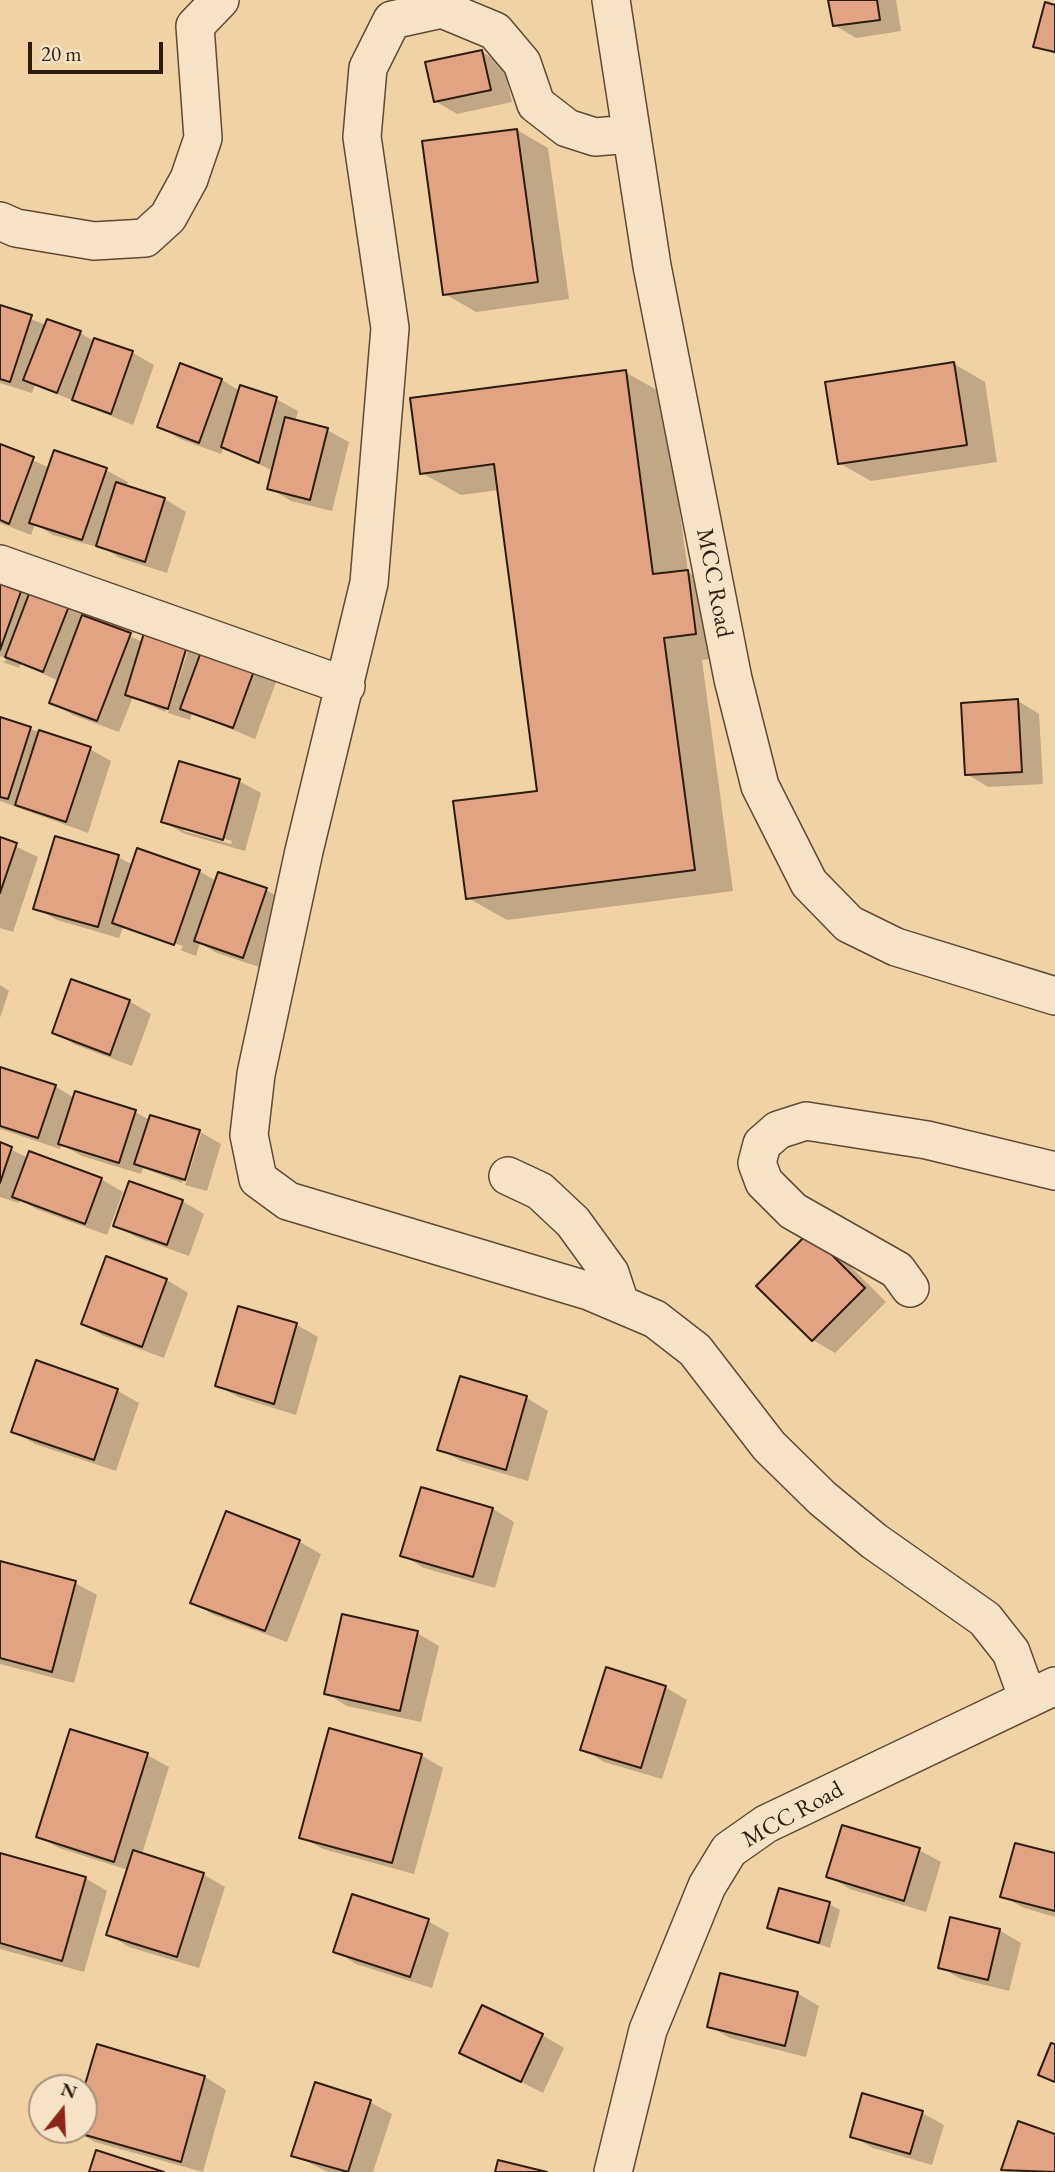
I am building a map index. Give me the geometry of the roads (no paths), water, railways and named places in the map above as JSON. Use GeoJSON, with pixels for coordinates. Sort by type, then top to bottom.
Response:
{"type":"FeatureCollection","features":[{"type":"Feature","properties":{"kind":"street"},"geometry":{"type":"LineString","coordinates":[[0,221],[16,228],[94,241],[145,238],[167,217],[189,179],[203,138],[195,26],[220,0]]}},
{"type":"Feature","properties":{"kind":"street","name":"MCC Road"},"geometry":{"type":"LineString","coordinates":[[611,0],[652,266],[733,679],[760,786],[809,883],[849,925],[896,947],[1055,996]]}},
{"type":"Feature","properties":{"kind":"street"},"geometry":{"type":"LineString","coordinates":[[631,134],[595,137],[567,128],[536,104],[522,63],[490,16],[443,9],[392,20],[368,68],[362,137],[390,328],[369,583],[304,851],[256,1074],[249,1135],[258,1179],[288,1201],[620,1303],[654,1319],[695,1350],[769,1446],[822,1499],[874,1541],[985,1619],[1042,1693]]}},
{"type":"Feature","properties":{"kind":"street"},"geometry":{"type":"LineString","coordinates":[[0,564],[346,686]]}},
{"type":"Feature","properties":{"kind":"street"},"geometry":{"type":"LineString","coordinates":[[910,1288],[897,1270],[793,1211],[764,1182],[757,1163],[762,1144],[778,1130],[806,1121],[927,1140],[1055,1171]]}},
{"type":"Feature","properties":{"kind":"street"},"geometry":{"type":"LineString","coordinates":[[508,1176],[540,1191],[573,1222],[610,1273],[620,1303]]}},
{"type":"Feature","properties":{"kind":"street","name":"MCC Road"},"geometry":{"type":"LineString","coordinates":[[613,2172],[649,2030],[707,1885],[729,1850],[766,1824],[1042,1693]]}}]}
